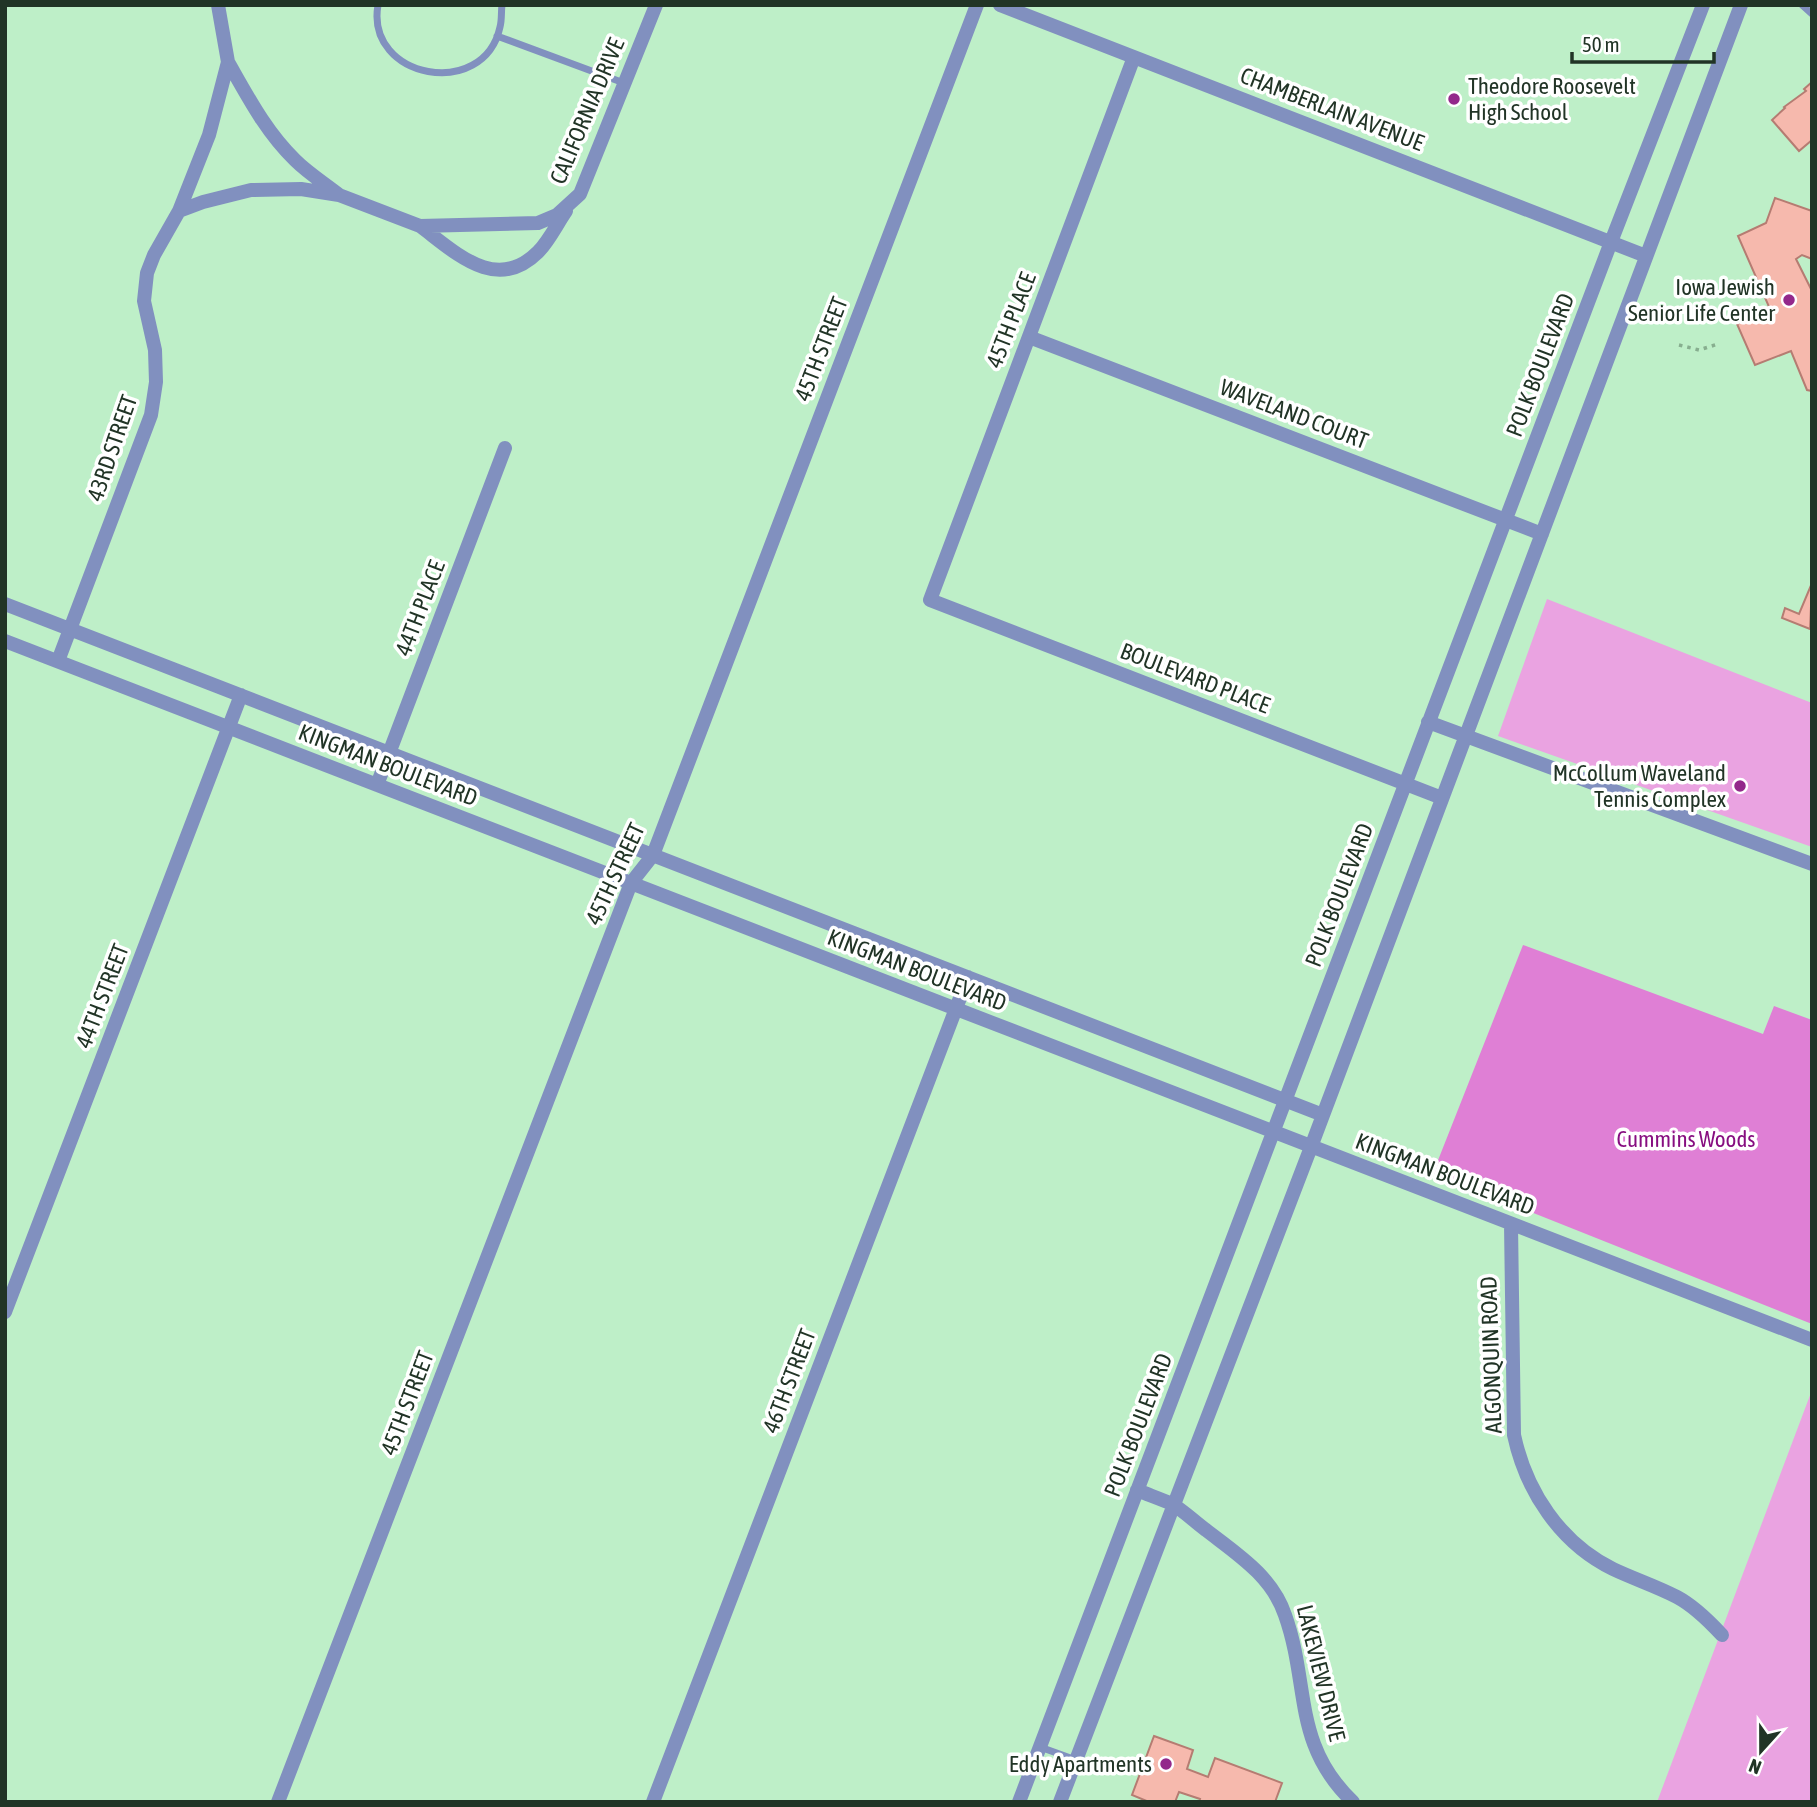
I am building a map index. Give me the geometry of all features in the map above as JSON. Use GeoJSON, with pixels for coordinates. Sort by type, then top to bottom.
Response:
{"type":"FeatureCollection","features":[{"type":"Feature","properties":{"kind":"street","name":"43RD STREET"},"geometry":{"type":"LineString","coordinates":[[58,661],[151,415],[156,382],[155,350],[144,301],[147,273],[179,211],[209,135],[228,62],[218,5]]}},
{"type":"Feature","properties":{"kind":"street","name":"CALIFORNIA DRIVE"},"geometry":{"type":"LineString","coordinates":[[179,211],[251,190],[301,189],[339,195],[420,226],[538,223],[558,215],[580,194],[656,5]]}},
{"type":"Feature","properties":{"kind":"street","name":"45TH STREET"},"geometry":{"type":"LineString","coordinates":[[278,1802],[631,883],[653,855],[977,5]]}},
{"type":"Feature","properties":{"kind":"street","name":"CHAMBERLAIN AVENUE"},"geometry":{"type":"LineString","coordinates":[[1000,5],[1646,256]]}},
{"type":"Feature","properties":{"kind":"street","name":"POLK BOULEVARD"},"geometry":{"type":"LineString","coordinates":[[1019,1802],[1703,5]]}},
{"type":"Feature","properties":{"kind":"street"},"geometry":{"type":"LineString","coordinates":[[1060,1802],[1311,1147],[1741,5]]}},
{"type":"Feature","properties":{"kind":"street","name":"45TH PLACE"},"geometry":{"type":"LineString","coordinates":[[930,600],[1134,57]]}},
{"type":"Feature","properties":{"kind":"street","name":"CALIFORNIA DRIVE"},"geometry":{"type":"LineString","coordinates":[[228,62],[261,121],[278,142],[297,162],[339,195]]}},
{"type":"Feature","properties":{"kind":"street"},"geometry":{"type":"LineString","coordinates":[[420,226],[476,266],[498,270],[521,265],[539,251],[570,204]]}},
{"type":"Feature","properties":{"kind":"street","name":"WAVELAND COURT"},"geometry":{"type":"LineString","coordinates":[[1029,337],[1542,534]]}},
{"type":"Feature","properties":{"kind":"street","name":"44TH PLACE"},"geometry":{"type":"LineString","coordinates":[[377,785],[505,448]]}},
{"type":"Feature","properties":{"kind":"street","name":"BOULEVARD PLACE"},"geometry":{"type":"LineString","coordinates":[[930,600],[1442,798]]}},
{"type":"Feature","properties":{"kind":"street","name":"KINGMAN BOULEVARD"},"geometry":{"type":"LineString","coordinates":[[5,604],[1323,1115]]}},
{"type":"Feature","properties":{"kind":"street","name":"KINGMAN BOULEVARD"},"geometry":{"type":"LineString","coordinates":[[5,641],[1812,1340]]}},
{"type":"Feature","properties":{"kind":"street","name":"44TH STREET"},"geometry":{"type":"LineString","coordinates":[[5,1312],[240,695]]}},
{"type":"Feature","properties":{"kind":"street"},"geometry":{"type":"LineString","coordinates":[[1428,722],[1812,864]]}},
{"type":"Feature","properties":{"kind":"street","name":"46TH STREET"},"geometry":{"type":"LineString","coordinates":[[653,1802],[968,977]]}},
{"type":"Feature","properties":{"kind":"street","name":"ALGONQUIN ROAD"},"geometry":{"type":"LineString","coordinates":[[1511,1224],[1514,1435],[1531,1488],[1564,1533],[1594,1558],[1678,1598],[1708,1620],[1722,1635]]}},
{"type":"Feature","properties":{"kind":"street","name":"LAKEVIEW DRIVE"},"geometry":{"type":"LineString","coordinates":[[1137,1490],[1174,1505],[1254,1567],[1271,1588],[1284,1612],[1292,1638],[1308,1731],[1321,1764],[1338,1788],[1353,1802]]}},
{"type":"Feature","properties":{"kind":"lane"},"geometry":{"type":"LineString","coordinates":[[378,5],[379,29],[387,46],[400,60],[415,69],[434,74],[454,72],[478,61],[497,36],[502,5]]}},
{"type":"Feature","properties":{"kind":"lane"},"geometry":{"type":"LineString","coordinates":[[1802,5],[1812,14]]}},
{"type":"Feature","properties":{"kind":"lane"},"geometry":{"type":"LineString","coordinates":[[497,36],[625,84]]}},
{"type":"Feature","properties":{"kind":"lane"},"geometry":{"type":"LineString","coordinates":[[1040,1747],[1076,1760]]}},
{"type":"Feature","properties":{"kind":"path"},"geometry":{"type":"LineString","coordinates":[[1679,345],[1699,350],[1718,344]]}},
{"type":"Feature","properties":{"kind":"shaded area","name":"McCollum Waveland Tennis Complex"},"geometry":{"type":"Polygon","coordinates":[[[1547,599],[1812,703],[1812,847],[1498,736],[1547,599]]]}},
{"type":"Feature","properties":{"kind":"shaded area"},"geometry":{"type":"Polygon","coordinates":[[[1812,1390],[1812,1802],[1657,1802],[1812,1390]]]}},
{"type":"Feature","properties":{"kind":"green space","name":"Cummins Woods"},"geometry":{"type":"Polygon","coordinates":[[[1523,945],[1763,1034],[1774,1006],[1812,1020],[1812,1324],[1433,1173],[1523,945]]]}},
{"type":"Feature","properties":{"kind":"building"},"geometry":{"type":"Polygon","coordinates":[[[1812,82],[1812,140],[1799,151],[1772,120],[1784,107],[1806,91],[1804,89],[1812,82]]]}},
{"type":"Feature","properties":{"kind":"building","name":"Iowa Jewish Senior Life Center"},"geometry":{"type":"Polygon","coordinates":[[[1775,198],[1812,211],[1812,259],[1802,255],[1796,259],[1812,291],[1812,391],[1807,390],[1791,351],[1755,365],[1737,324],[1770,309],[1738,236],[1766,223],[1775,198]]]}},
{"type":"Feature","properties":{"kind":"building"},"geometry":{"type":"Polygon","coordinates":[[[1812,583],[1810,629],[1782,618],[1785,608],[1799,614],[1812,583]]]}},
{"type":"Feature","properties":{"kind":"building","name":"Eddy Apartments"},"geometry":{"type":"Polygon","coordinates":[[[1154,1736],[1193,1750],[1187,1769],[1208,1777],[1215,1758],[1282,1783],[1275,1802],[1199,1802],[1200,1799],[1179,1792],[1175,1802],[1149,1802],[1132,1795],[1154,1736]]]}},
{"type":"Feature","properties":{"kind":"place","name":"Theodore Roosevelt High School"},"geometry":{"type":"Point","coordinates":[1454,99]}},
{"type":"Feature","properties":{"kind":"place","name":"Iowa Jewish Senior Life Center"},"geometry":{"type":"Point","coordinates":[1789,300]}},
{"type":"Feature","properties":{"kind":"place","name":"McCollum Waveland Tennis Complex"},"geometry":{"type":"Point","coordinates":[1740,786]}},
{"type":"Feature","properties":{"kind":"place","name":"Eddy Apartments"},"geometry":{"type":"Point","coordinates":[1166,1764]}}]}
